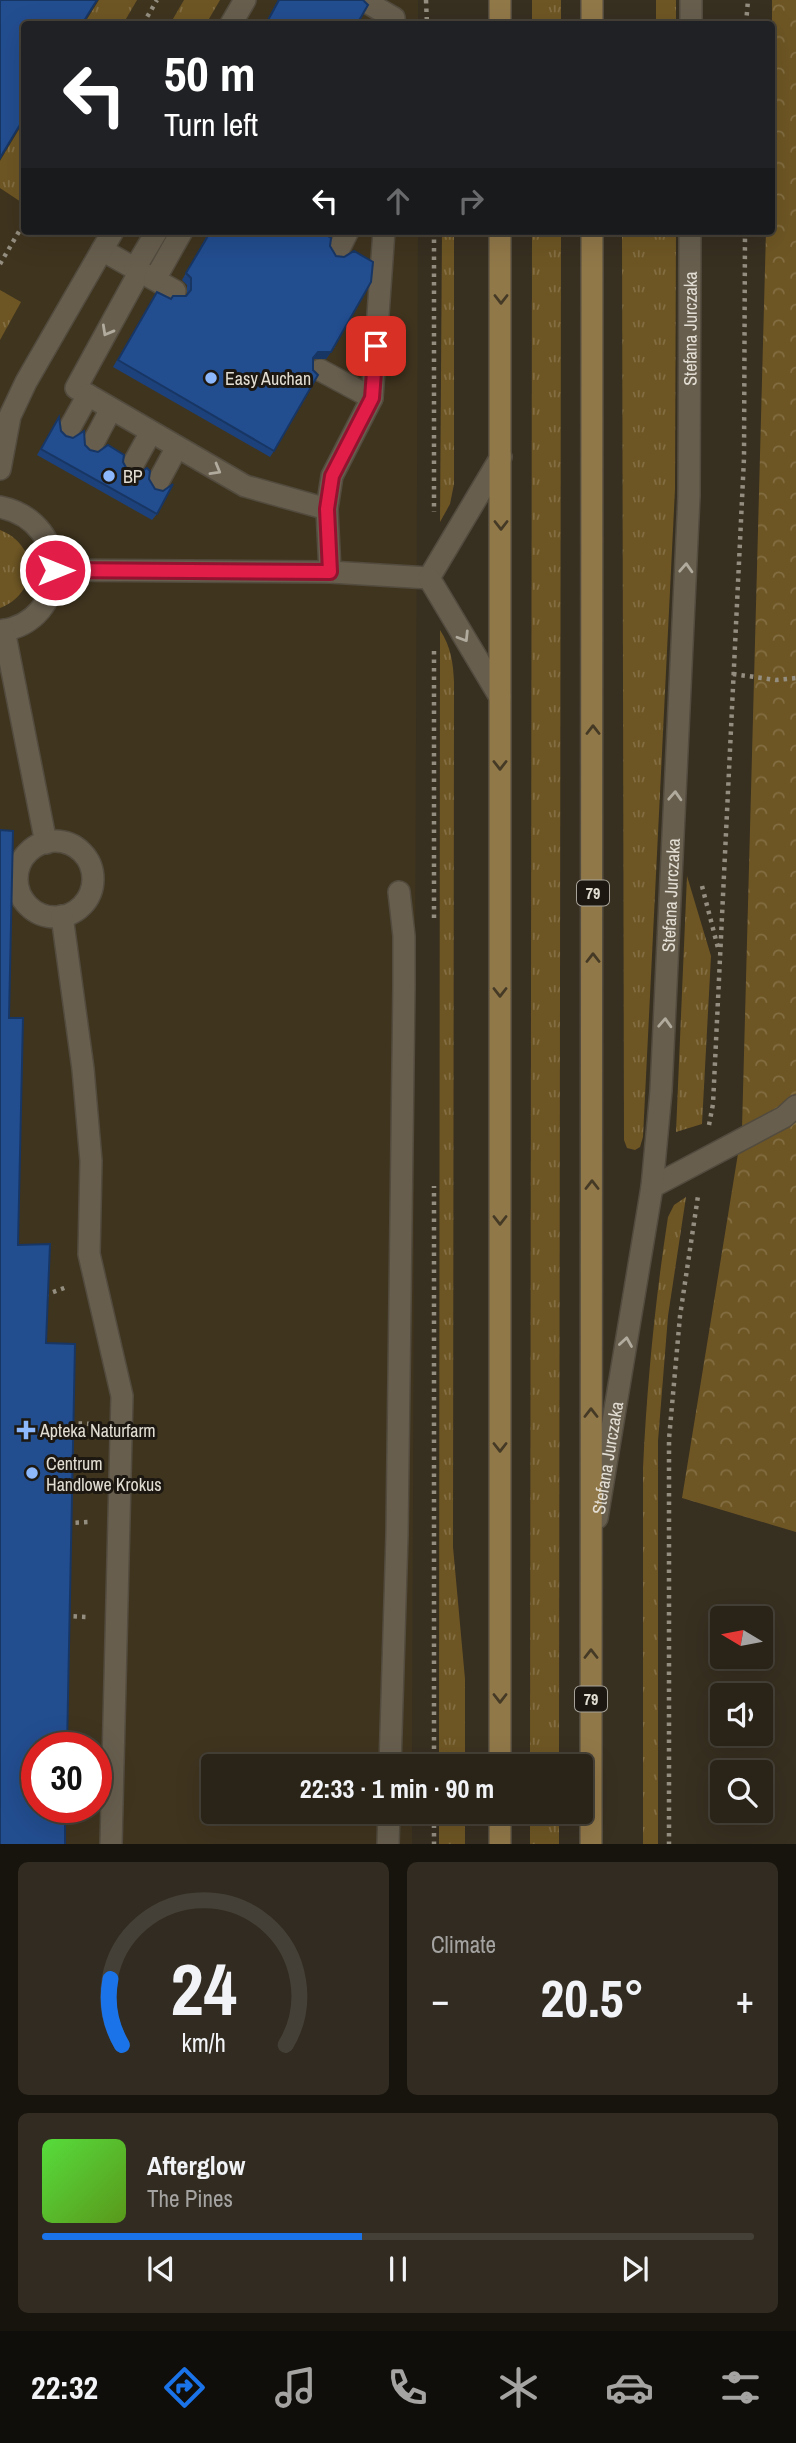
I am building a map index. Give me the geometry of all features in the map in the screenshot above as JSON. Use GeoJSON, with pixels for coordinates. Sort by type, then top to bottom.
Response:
{"type":"FeatureCollection","features":[{"type":"Feature","properties":{"kind":"main road"},"geometry":{"type":"LineString","coordinates":[[500,0],[500,21]]}},
{"type":"Feature","properties":{"kind":"main road"},"geometry":{"type":"LineString","coordinates":[[592,0],[592,21]]}},
{"type":"Feature","properties":{"kind":"main road"},"geometry":{"type":"LineString","coordinates":[[500,235],[500,1754]]}},
{"type":"Feature","properties":{"kind":"main road","name":"79"},"geometry":{"type":"LineString","coordinates":[[591,1844],[592,235]]}},
{"type":"Feature","properties":{"kind":"main road"},"geometry":{"type":"LineString","coordinates":[[500,1824],[500,1844]]}},
{"type":"Feature","properties":{"kind":"street"},"geometry":{"type":"LineString","coordinates":[[233,21],[245,0]]}},
{"type":"Feature","properties":{"kind":"street"},"geometry":{"type":"LineString","coordinates":[[691,0],[691,21]]}},
{"type":"Feature","properties":{"kind":"street"},"geometry":{"type":"LineString","coordinates":[[368,3],[395,11]]}},
{"type":"Feature","properties":{"kind":"street"},"geometry":{"type":"LineString","coordinates":[[0,469],[9,416],[111,235]]}},
{"type":"Feature","properties":{"kind":"street"},"geometry":{"type":"LineString","coordinates":[[156,235],[143,273],[76,388],[245,486],[327,509]]}},
{"type":"Feature","properties":{"kind":"street"},"geometry":{"type":"LineString","coordinates":[[143,273],[178,235]]}},
{"type":"Feature","properties":{"kind":"street"},"geometry":{"type":"LineString","coordinates":[[338,251],[346,235]]}},
{"type":"Feature","properties":{"kind":"street","name":"Stefana Jurczaka"},"geometry":{"type":"LineString","coordinates":[[591,1555],[652,1187],[662,1091],[689,496],[690,235]]}},
{"type":"Feature","properties":{"kind":"street"},"geometry":{"type":"LineString","coordinates":[[369,269],[384,237]]}},
{"type":"Feature","properties":{"kind":"street"},"geometry":{"type":"LineString","coordinates":[[330,572],[327,509],[332,476],[372,398],[384,237]]}},
{"type":"Feature","properties":{"kind":"street"},"geometry":{"type":"LineString","coordinates":[[102,250],[175,291]]}},
{"type":"Feature","properties":{"kind":"street"},"geometry":{"type":"LineString","coordinates":[[320,370],[372,398]]}},
{"type":"Feature","properties":{"kind":"street"},"geometry":{"type":"LineString","coordinates":[[68,431],[88,395]]}},
{"type":"Feature","properties":{"kind":"street"},"geometry":{"type":"LineString","coordinates":[[92,445],[111,409]]}},
{"type":"Feature","properties":{"kind":"street"},"geometry":{"type":"LineString","coordinates":[[131,468],[151,432]]}},
{"type":"Feature","properties":{"kind":"street"},"geometry":{"type":"LineString","coordinates":[[158,484],[177,447]]}},
{"type":"Feature","properties":{"kind":"street"},"geometry":{"type":"LineString","coordinates":[[429,578],[501,457]]}},
{"type":"Feature","properties":{"kind":"street"},"geometry":{"type":"LineString","coordinates":[[0,506],[16,511],[40,528],[47,540],[55,570],[51,589],[32,617],[19,625],[2,630],[46,842]]}},
{"type":"Feature","properties":{"kind":"street"},"geometry":{"type":"LineString","coordinates":[[55,570],[330,572],[429,578]]}},
{"type":"Feature","properties":{"kind":"street"},"geometry":{"type":"LineString","coordinates":[[429,578],[500,697]]}},
{"type":"Feature","properties":{"kind":"street"},"geometry":{"type":"LineString","coordinates":[[46,842],[63,842],[79,850],[90,864],[93,883],[86,901],[71,913],[62,916],[42,915],[26,903],[11,875],[25,855],[46,842]]}},
{"type":"Feature","properties":{"kind":"street"},"geometry":{"type":"LineString","coordinates":[[390,1754],[397,1523],[404,985],[404,936],[399,892]]}},
{"type":"Feature","properties":{"kind":"street"},"geometry":{"type":"LineString","coordinates":[[62,916],[83,1069],[92,1161],[89,1254],[122,1396],[111,1844]]}},
{"type":"Feature","properties":{"kind":"street"},"geometry":{"type":"LineString","coordinates":[[652,1187],[784,1117],[796,1106]]}},
{"type":"Feature","properties":{"kind":"street"},"geometry":{"type":"LineString","coordinates":[[388,1844],[389,1824]]}},
{"type":"Feature","properties":{"kind":"path"},"geometry":{"type":"LineString","coordinates":[[145,21],[157,0]]}},
{"type":"Feature","properties":{"kind":"path"},"geometry":{"type":"LineString","coordinates":[[426,0],[427,21]]}},
{"type":"Feature","properties":{"kind":"path"},"geometry":{"type":"LineString","coordinates":[[746,21],[747,0]]}},
{"type":"Feature","properties":{"kind":"path"},"geometry":{"type":"LineString","coordinates":[[0,264],[21,228]]}},
{"type":"Feature","properties":{"kind":"path"},"geometry":{"type":"LineString","coordinates":[[433,235],[434,518]]}},
{"type":"Feature","properties":{"kind":"path"},"geometry":{"type":"LineString","coordinates":[[669,1844],[669,1439],[680,1316],[713,1104],[744,458],[744,235]]}},
{"type":"Feature","properties":{"kind":"path"},"geometry":{"type":"LineString","coordinates":[[434,644],[434,921]]}},
{"type":"Feature","properties":{"kind":"path"},"geometry":{"type":"LineString","coordinates":[[733,674],[776,680],[796,678]]}},
{"type":"Feature","properties":{"kind":"path"},"geometry":{"type":"LineString","coordinates":[[699,877],[720,954]]}},
{"type":"Feature","properties":{"kind":"path"},"geometry":{"type":"LineString","coordinates":[[433,1754],[434,1184]]}},
{"type":"Feature","properties":{"kind":"path"},"geometry":{"type":"LineString","coordinates":[[41,1296],[68,1287]]}},
{"type":"Feature","properties":{"kind":"path"},"geometry":{"type":"LineString","coordinates":[[433,1824],[433,1844]]}},
{"type":"Feature","properties":{"kind":"shaded area"},"geometry":{"type":"Polygon","coordinates":[[[0,0],[418,0],[418,21],[21,21],[21,235],[418,235],[412,1754],[201,1754],[201,1824],[412,1824],[412,1844],[0,1844],[0,0]]]}},
{"type":"Feature","properties":{"kind":"green space"},"geometry":{"type":"Polygon","coordinates":[[[99,0],[137,0],[125,21],[86,21],[99,0]]]}},
{"type":"Feature","properties":{"kind":"green space"},"geometry":{"type":"Polygon","coordinates":[[[184,0],[220,0],[208,21],[172,21],[184,0]]]}},
{"type":"Feature","properties":{"kind":"green space"},"geometry":{"type":"Polygon","coordinates":[[[532,0],[561,0],[561,21],[532,21],[532,0]]]}},
{"type":"Feature","properties":{"kind":"green space"},"geometry":{"type":"Polygon","coordinates":[[[656,0],[676,0],[676,21],[656,21],[656,0]]]}},
{"type":"Feature","properties":{"kind":"green space"},"geometry":{"type":"Polygon","coordinates":[[[772,0],[796,0],[796,1532],[682,1498],[742,1129],[766,235],[775,235],[775,21],[772,21],[772,0]]]}},
{"type":"Feature","properties":{"kind":"green space"},"geometry":{"type":"Polygon","coordinates":[[[21,126],[21,202],[0,188],[0,161],[21,126]]]}},
{"type":"Feature","properties":{"kind":"green space"},"geometry":{"type":"Polygon","coordinates":[[[442,235],[454,235],[454,484],[450,504],[440,522],[442,235]]]}},
{"type":"Feature","properties":{"kind":"green space"},"geometry":{"type":"Polygon","coordinates":[[[532,235],[561,235],[559,1754],[530,1754],[532,235]]]}},
{"type":"Feature","properties":{"kind":"green space"},"geometry":{"type":"Polygon","coordinates":[[[622,235],[676,235],[675,489],[643,1137],[640,1147],[635,1150],[627,1148],[624,1140],[622,235]]]}},
{"type":"Feature","properties":{"kind":"green space"},"geometry":{"type":"Polygon","coordinates":[[[0,290],[21,302],[0,340],[0,290]]]}},
{"type":"Feature","properties":{"kind":"green space"},"geometry":{"type":"Polygon","coordinates":[[[0,530],[22,546],[29,569],[22,592],[0,608],[0,530]]]}},
{"type":"Feature","properties":{"kind":"green space"},"geometry":{"type":"Polygon","coordinates":[[[440,630],[451,655],[454,682],[453,1547],[465,1679],[465,1754],[439,1754],[440,630]]]}},
{"type":"Feature","properties":{"kind":"green space"},"geometry":{"type":"Polygon","coordinates":[[[687,876],[711,956],[702,1124],[676,1132],[687,876]]]}},
{"type":"Feature","properties":{"kind":"green space"},"geometry":{"type":"Polygon","coordinates":[[[686,1197],[668,1316],[658,1441],[658,1844],[643,1844],[643,1468],[647,1405],[655,1311],[668,1217],[674,1205],[686,1197]]]}},
{"type":"Feature","properties":{"kind":"green space"},"geometry":{"type":"Polygon","coordinates":[[[439,1824],[465,1824],[465,1844],[439,1844],[439,1824]]]}},
{"type":"Feature","properties":{"kind":"green space"},"geometry":{"type":"Polygon","coordinates":[[[530,1824],[559,1824],[559,1844],[530,1844],[530,1824]]]}},
{"type":"Feature","properties":{"kind":"building"},"geometry":{"type":"Polygon","coordinates":[[[0,0],[97,0],[84,21],[21,21],[21,123],[0,158],[0,0]]]}},
{"type":"Feature","properties":{"kind":"building"},"geometry":{"type":"Polygon","coordinates":[[[279,0],[363,0],[368,5],[359,21],[268,21],[279,0]]]}},
{"type":"Feature","properties":{"kind":"building"},"geometry":{"type":"Polygon","coordinates":[[[209,235],[326,235],[331,238],[330,246],[336,256],[344,257],[354,251],[373,262],[371,282],[331,352],[318,352],[313,358],[313,370],[318,375],[274,451],[118,360],[157,292],[171,299],[173,296],[186,296],[191,290],[191,278],[186,273],[209,235]]]}},
{"type":"Feature","properties":{"kind":"building","name":"BP"},"geometry":{"type":"Polygon","coordinates":[[[59,417],[61,431],[66,436],[73,438],[84,431],[85,445],[90,450],[98,452],[108,445],[124,455],[123,462],[129,473],[136,475],[147,468],[155,489],[163,491],[173,484],[157,514],[41,449],[59,417]]]}},
{"type":"Feature","properties":{"kind":"building","name":"Centrum Handlowe Krokus"},"geometry":{"type":"Polygon","coordinates":[[[0,830],[13,831],[9,1018],[23,1018],[18,1245],[50,1244],[46,1343],[75,1344],[67,1732],[21,1732],[21,1823],[65,1823],[65,1844],[0,1844],[0,830]]]}},
{"type":"Feature","properties":{"kind":"place","name":"Easy Auchan"},"geometry":{"type":"Point","coordinates":[211,378]}},
{"type":"Feature","properties":{"kind":"place","name":"BP"},"geometry":{"type":"Point","coordinates":[109,476]}},
{"type":"Feature","properties":{"kind":"place","name":"Apteka Naturfarm"},"geometry":{"type":"Point","coordinates":[26,1430]}},
{"type":"Feature","properties":{"kind":"place","name":"Centrum Handlowe Krokus"},"geometry":{"type":"Point","coordinates":[32,1473]}},
{"type":"Feature","properties":{"kind":"route"},"geometry":{"type":"LineString","coordinates":[[55,570],[330,572],[327,509],[332,476],[372,398],[376,346]]}}]}
